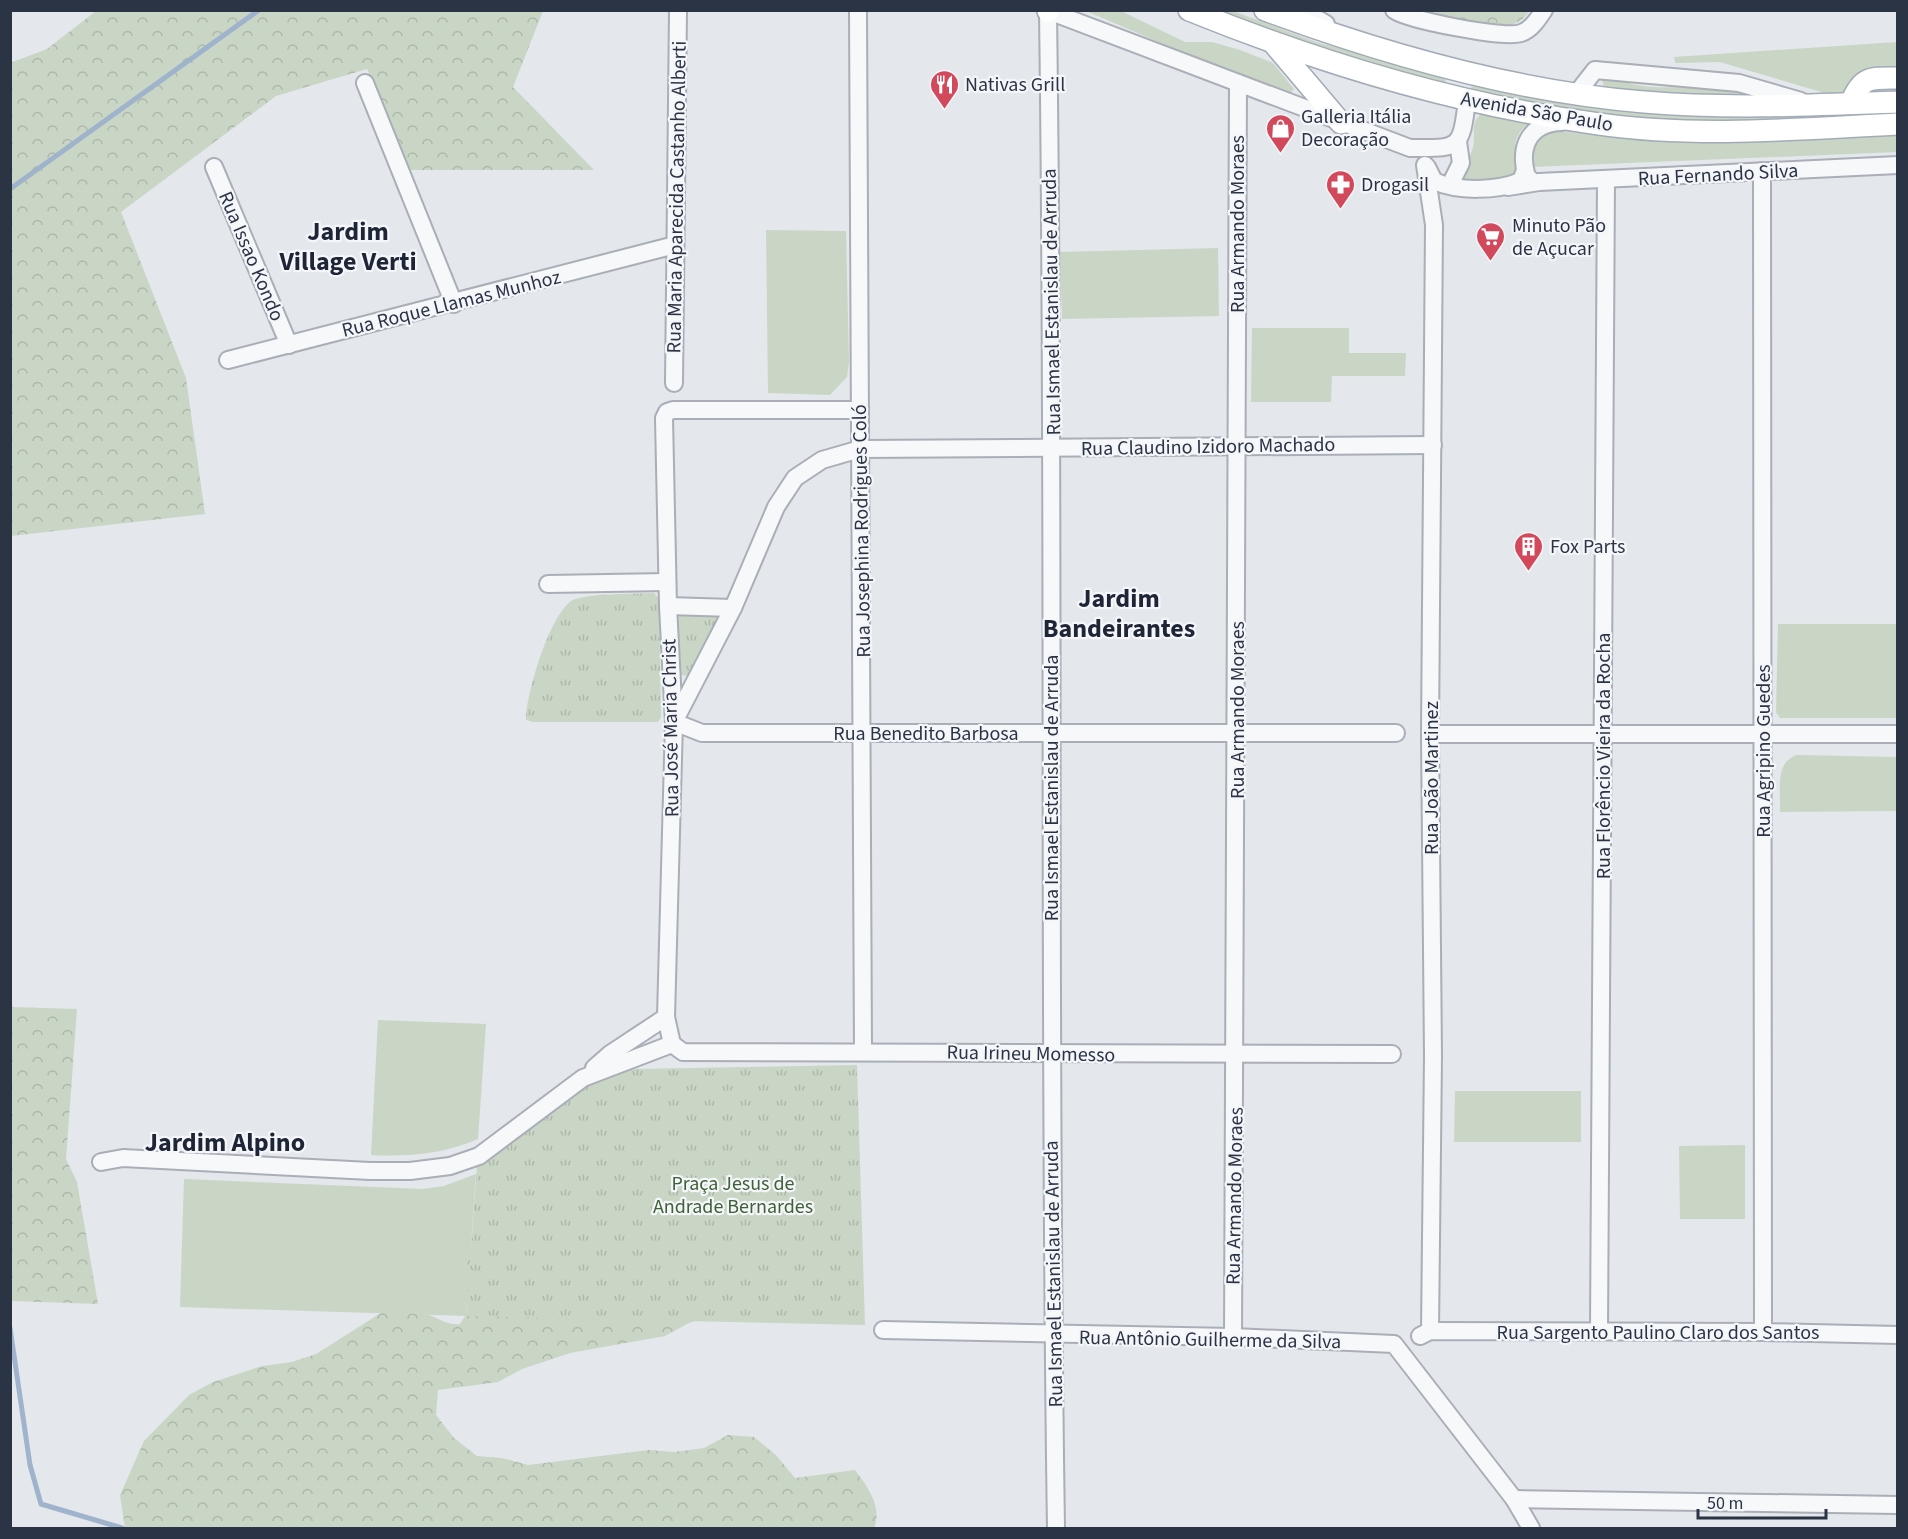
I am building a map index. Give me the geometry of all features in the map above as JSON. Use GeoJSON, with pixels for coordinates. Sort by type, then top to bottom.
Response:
{"type":"FeatureCollection","features":[{"type":"Feature","properties":{"kind":"main road","name":"Avenida São Paulo"},"geometry":{"type":"LineString","coordinates":[[1190,10],[1275,45],[1467,100],[1599,124],[1693,131],[1898,124]]}},
{"type":"Feature","properties":{"kind":"main road","name":"Avenida São Paulo"},"geometry":{"type":"LineString","coordinates":[[1265,10],[1378,48],[1450,69],[1576,93],[1665,103],[1743,107],[1898,102]]}},
{"type":"Feature","properties":{"kind":"main road"},"geometry":{"type":"LineString","coordinates":[[1275,45],[1341,123]]}},
{"type":"Feature","properties":{"kind":"main road"},"geometry":{"type":"LineString","coordinates":[[1450,69],[1463,83],[1467,100]]}},
{"type":"Feature","properties":{"kind":"main road"},"geometry":{"type":"LineString","coordinates":[[1851,104],[1858,86],[1871,78],[1898,78]]}},
{"type":"Feature","properties":{"kind":"street","name":"Rua Maria Aparecida Castanho Alberti"},"geometry":{"type":"LineString","coordinates":[[674,383],[678,10]]}},
{"type":"Feature","properties":{"kind":"street","name":"Rua Josephina Rodrigues Coló"},"geometry":{"type":"LineString","coordinates":[[858,10],[863,1051]]}},
{"type":"Feature","properties":{"kind":"street"},"geometry":{"type":"LineString","coordinates":[[1302,10],[1313,18],[1378,48]]}},
{"type":"Feature","properties":{"kind":"street"},"geometry":{"type":"LineString","coordinates":[[1394,10],[1496,35],[1520,34],[1540,15]]}},
{"type":"Feature","properties":{"kind":"street"},"geometry":{"type":"LineString","coordinates":[[1047,11],[1410,148],[1449,148],[1458,142]]}},
{"type":"Feature","properties":{"kind":"street","name":"Rua Ismael Estanislau de Arruda"},"geometry":{"type":"LineString","coordinates":[[1047,11],[1052,448],[1051,1053],[1056,1528]]}},
{"type":"Feature","properties":{"kind":"street"},"geometry":{"type":"LineString","coordinates":[[366,83],[454,304]]}},
{"type":"Feature","properties":{"kind":"street","name":"Rua Armando Moraes"},"geometry":{"type":"LineString","coordinates":[[1233,1337],[1236,1055],[1238,83]]}},
{"type":"Feature","properties":{"kind":"street"},"geometry":{"type":"LineString","coordinates":[[1410,148],[1425,165],[1449,184],[1461,163],[1458,142],[1464,128],[1467,100]]}},
{"type":"Feature","properties":{"kind":"street"},"geometry":{"type":"LineString","coordinates":[[1539,182],[1527,177],[1523,147],[1537,127],[1551,122],[1599,124]]}},
{"type":"Feature","properties":{"kind":"street","name":"Rua João Martinez"},"geometry":{"type":"LineString","coordinates":[[1425,165],[1434,225],[1430,734],[1433,1056],[1425,1334]]}},
{"type":"Feature","properties":{"kind":"street","name":"Rua Fernando Silva"},"geometry":{"type":"LineString","coordinates":[[1449,184],[1508,187],[1539,182],[1898,165]]}},
{"type":"Feature","properties":{"kind":"street","name":"Rua Issao Kondo"},"geometry":{"type":"LineString","coordinates":[[214,167],[289,345]]}},
{"type":"Feature","properties":{"kind":"street"},"geometry":{"type":"LineString","coordinates":[[1508,187],[1521,181],[1525,170]]}},
{"type":"Feature","properties":{"kind":"street","name":"Rua Agripino Guedes"},"geometry":{"type":"LineString","coordinates":[[1762,171],[1763,1332]]}},
{"type":"Feature","properties":{"kind":"street","name":"Rua Florêncio Vieira da Rocha"},"geometry":{"type":"LineString","coordinates":[[1599,1331],[1606,180]]}},
{"type":"Feature","properties":{"kind":"street","name":"Rua João Martinez"},"geometry":{"type":"LineString","coordinates":[[1434,225],[1445,198],[1453,190],[1449,184]]}},
{"type":"Feature","properties":{"kind":"street","name":"Rua Roque Llamas Munhoz"},"geometry":{"type":"LineString","coordinates":[[228,360],[454,304],[675,245]]}},
{"type":"Feature","properties":{"kind":"street","name":"Rua José Maria Christ"},"geometry":{"type":"LineString","coordinates":[[672,1044],[666,1017],[674,722],[667,582],[664,418],[667,412],[860,410]]}},
{"type":"Feature","properties":{"kind":"street","name":"Rua Claudino Izidoro Machado"},"geometry":{"type":"LineString","coordinates":[[674,722],[732,608],[776,507],[795,478],[822,460],[860,449],[1433,445]]}},
{"type":"Feature","properties":{"kind":"street"},"geometry":{"type":"LineString","coordinates":[[548,584],[667,582]]}},
{"type":"Feature","properties":{"kind":"street"},"geometry":{"type":"LineString","coordinates":[[668,606],[732,608]]}},
{"type":"Feature","properties":{"kind":"street","name":"Rua Benedito Barbosa"},"geometry":{"type":"LineString","coordinates":[[674,722],[702,733],[1396,734]]}},
{"type":"Feature","properties":{"kind":"street"},"geometry":{"type":"LineString","coordinates":[[1430,734],[1898,734]]}},
{"type":"Feature","properties":{"kind":"street"},"geometry":{"type":"LineString","coordinates":[[101,1162],[123,1158],[370,1171],[410,1171],[450,1166],[480,1155],[583,1078],[610,1054],[666,1017]]}},
{"type":"Feature","properties":{"kind":"street"},"geometry":{"type":"LineString","coordinates":[[583,1078],[672,1044]]}},
{"type":"Feature","properties":{"kind":"street","name":"Rua Irineu Momesso"},"geometry":{"type":"LineString","coordinates":[[672,1044],[683,1052],[1392,1054]]}},
{"type":"Feature","properties":{"kind":"street","name":"Rua Antônio Guilherme da Silva"},"geometry":{"type":"LineString","coordinates":[[883,1329],[1053,1335],[1233,1337],[1394,1344],[1514,1499]]}},
{"type":"Feature","properties":{"kind":"street","name":"Rua Sargento Paulino Claro dos Santos"},"geometry":{"type":"LineString","coordinates":[[1425,1334],[1599,1331],[1898,1335]]}},
{"type":"Feature","properties":{"kind":"street"},"geometry":{"type":"LineString","coordinates":[[1514,1499],[1898,1505]]}},
{"type":"Feature","properties":{"kind":"street"},"geometry":{"type":"LineString","coordinates":[[1514,1499],[1531,1528]]}},
{"type":"Feature","properties":{"kind":"green space"},"geometry":{"type":"Polygon","coordinates":[[[96,11],[543,11],[513,87],[594,170],[409,170],[367,69],[276,96],[121,212],[186,378],[205,514],[11,536],[10,63],[47,49],[96,11]]]}},
{"type":"Feature","properties":{"kind":"green space"},"geometry":{"type":"Polygon","coordinates":[[[1086,11],[1121,11],[1185,42],[1212,42],[1240,50],[1273,63],[1294,89],[1287,97],[1086,11]]]}},
{"type":"Feature","properties":{"kind":"green space"},"geometry":{"type":"Polygon","coordinates":[[[1206,11],[1233,11],[1316,42],[1443,76],[1446,82],[1444,87],[1313,51],[1206,11]]]}},
{"type":"Feature","properties":{"kind":"green space"},"geometry":{"type":"Polygon","coordinates":[[[1430,11],[1529,11],[1521,20],[1510,25],[1497,26],[1468,22],[1430,11]]]}},
{"type":"Feature","properties":{"kind":"green space"},"geometry":{"type":"Polygon","coordinates":[[[1897,42],[1897,91],[1828,94],[1720,62],[1675,63],[1674,57],[1897,42]]]}},
{"type":"Feature","properties":{"kind":"green space"},"geometry":{"type":"Polygon","coordinates":[[[1606,78],[1643,86],[1715,88],[1741,93],[1749,98],[1605,90],[1602,80],[1606,78]]]}},
{"type":"Feature","properties":{"kind":"green space"},"geometry":{"type":"Polygon","coordinates":[[[1479,85],[1897,110],[1897,119],[1783,124],[1632,120],[1470,94],[1471,87],[1479,85]]]}},
{"type":"Feature","properties":{"kind":"green space"},"geometry":{"type":"Polygon","coordinates":[[[1484,112],[1533,119],[1520,133],[1515,144],[1518,173],[1490,182],[1459,178],[1471,154],[1476,119],[1484,112]]]}},
{"type":"Feature","properties":{"kind":"green space"},"geometry":{"type":"Polygon","coordinates":[[[1557,131],[1684,138],[1770,138],[1897,133],[1897,152],[1531,167],[1532,143],[1544,133],[1557,131]]]}},
{"type":"Feature","properties":{"kind":"green space"},"geometry":{"type":"Polygon","coordinates":[[[766,230],[846,231],[849,362],[847,377],[830,395],[768,393],[766,230]]]}},
{"type":"Feature","properties":{"kind":"green space"},"geometry":{"type":"Polygon","coordinates":[[[1218,248],[1219,316],[1062,319],[1060,252],[1218,248]]]}},
{"type":"Feature","properties":{"kind":"green space"},"geometry":{"type":"Polygon","coordinates":[[[1252,328],[1349,328],[1349,353],[1406,353],[1405,376],[1332,376],[1331,402],[1251,402],[1252,328]]]}},
{"type":"Feature","properties":{"kind":"green space"},"geometry":{"type":"Polygon","coordinates":[[[654,593],[659,599],[661,717],[658,722],[533,722],[526,720],[534,675],[540,657],[555,623],[571,601],[598,595],[654,593]]]}},
{"type":"Feature","properties":{"kind":"green space"},"geometry":{"type":"Polygon","coordinates":[[[669,611],[726,613],[694,676],[675,675],[669,611]]]}},
{"type":"Feature","properties":{"kind":"green space"},"geometry":{"type":"Polygon","coordinates":[[[1778,624],[1897,624],[1897,718],[1780,718],[1776,712],[1778,624]]]}},
{"type":"Feature","properties":{"kind":"green space"},"geometry":{"type":"Polygon","coordinates":[[[1797,755],[1897,757],[1897,811],[1780,812],[1782,771],[1785,764],[1797,755]]]}},
{"type":"Feature","properties":{"kind":"green space"},"geometry":{"type":"Polygon","coordinates":[[[11,1007],[77,1009],[66,1159],[77,1182],[98,1304],[11,1301],[11,1007]]]}},
{"type":"Feature","properties":{"kind":"green space"},"geometry":{"type":"Polygon","coordinates":[[[378,1020],[486,1024],[478,1139],[452,1148],[426,1153],[371,1155],[378,1020]]]}},
{"type":"Feature","properties":{"kind":"green space","name":"Praça Jesus de Andrade Bernardes"},"geometry":{"type":"Polygon","coordinates":[[[857,1065],[865,1325],[466,1316],[477,1165],[592,1081],[634,1069],[857,1065]]]}},
{"type":"Feature","properties":{"kind":"green space"},"geometry":{"type":"Polygon","coordinates":[[[1455,1091],[1581,1091],[1581,1142],[1454,1142],[1455,1091]]]}},
{"type":"Feature","properties":{"kind":"green space"},"geometry":{"type":"Polygon","coordinates":[[[1745,1145],[1745,1219],[1680,1219],[1679,1146],[1745,1145]]]}},
{"type":"Feature","properties":{"kind":"green space"},"geometry":{"type":"Polygon","coordinates":[[[476,1174],[466,1316],[180,1307],[184,1179],[423,1189],[444,1186],[476,1174]]]}},
{"type":"Feature","properties":{"kind":"green space"},"geometry":{"type":"Polygon","coordinates":[[[478,1213],[713,1315],[689,1323],[665,1336],[570,1353],[522,1369],[498,1382],[438,1390],[436,1415],[454,1438],[477,1456],[502,1458],[528,1465],[649,1450],[674,1452],[704,1448],[728,1435],[754,1437],[776,1455],[795,1478],[855,1470],[869,1490],[875,1505],[877,1512],[874,1528],[125,1528],[120,1495],[144,1441],[189,1395],[213,1382],[262,1366],[292,1362],[316,1354],[384,1311],[428,1315],[449,1323],[460,1324],[470,1308],[464,1295],[463,1284],[478,1213]]]}},
{"type":"Feature","properties":{"kind":"waterway"},"geometry":{"type":"LineString","coordinates":[[10,189],[259,10]]}},
{"type":"Feature","properties":{"kind":"waterway"},"geometry":{"type":"LineString","coordinates":[[10,1328],[30,1465],[41,1504],[122,1528]]}},
{"type":"Feature","properties":{"kind":"place","name":"Nativas Grill"},"geometry":{"type":"Point","coordinates":[944,110]}},
{"type":"Feature","properties":{"kind":"place","name":"Galleria Itália Decoração"},"geometry":{"type":"Point","coordinates":[1280,154]}},
{"type":"Feature","properties":{"kind":"place","name":"Drogasil"},"geometry":{"type":"Point","coordinates":[1340,210]}},
{"type":"Feature","properties":{"kind":"place","name":"Minuto Pão de Açucar"},"geometry":{"type":"Point","coordinates":[1491,262]}},
{"type":"Feature","properties":{"kind":"place","name":"Fox Parts"},"geometry":{"type":"Point","coordinates":[1529,572]}},
{"type":"Feature","properties":{"kind":"district","name":"Jardim Village Verti"},"geometry":{"type":"Point","coordinates":[348,246]}},
{"type":"Feature","properties":{"kind":"district","name":"Jardim Bandeirantes"},"geometry":{"type":"Point","coordinates":[1119,613]}},
{"type":"Feature","properties":{"kind":"district","name":"Jardim Alpino"},"geometry":{"type":"Point","coordinates":[225,1142]}}]}
